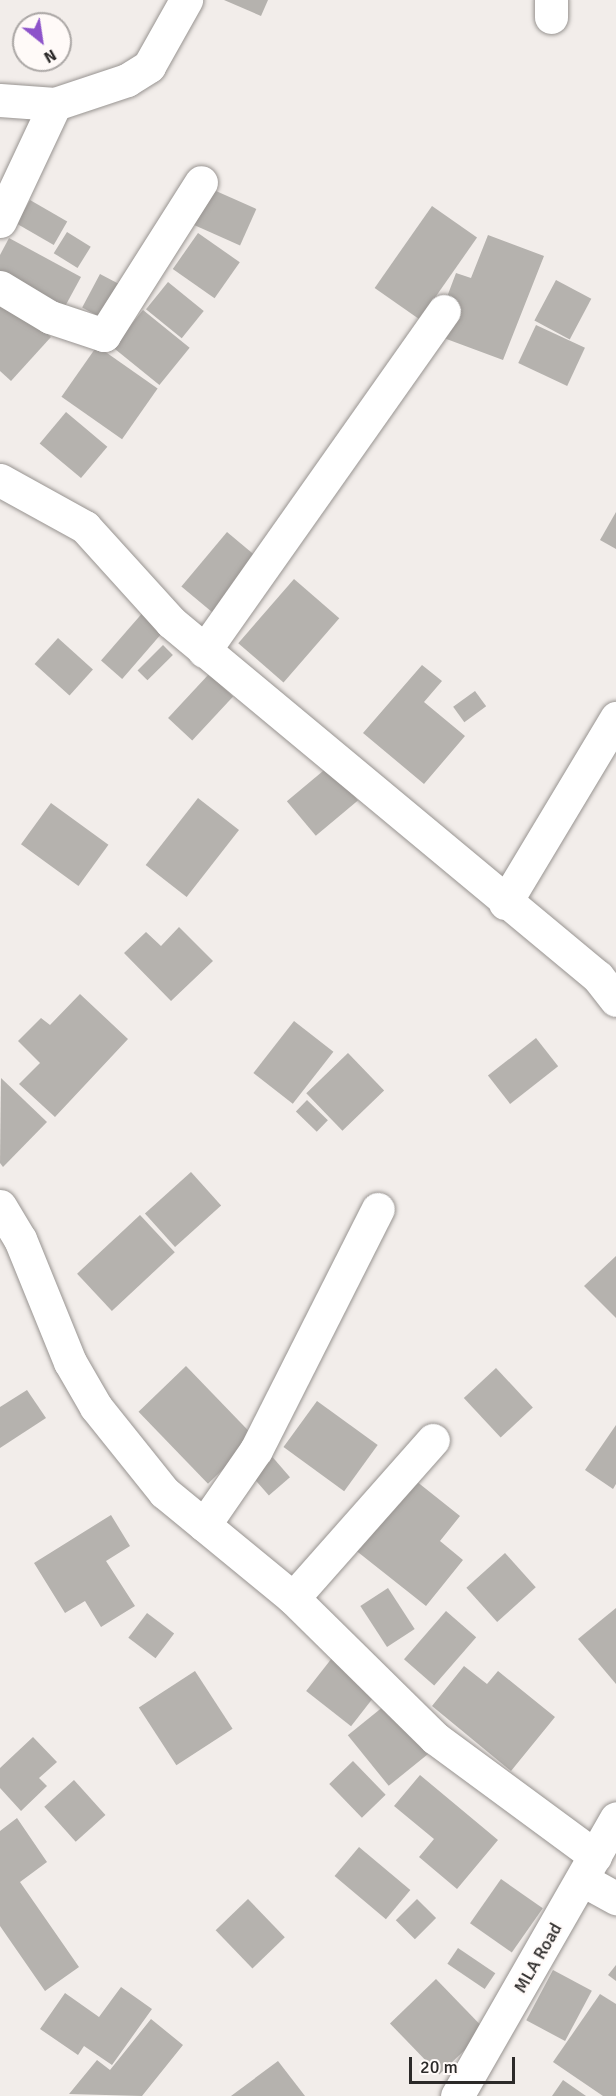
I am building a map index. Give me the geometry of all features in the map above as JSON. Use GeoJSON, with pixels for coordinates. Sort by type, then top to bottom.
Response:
{"type":"FeatureCollection","features":[{"type":"Feature","properties":{"kind":"street"},"geometry":{"type":"LineString","coordinates":[[0,100],[55,104],[127,80],[149,66],[186,0]]}},
{"type":"Feature","properties":{"kind":"street"},"geometry":{"type":"LineString","coordinates":[[0,221],[55,104]]}},
{"type":"Feature","properties":{"kind":"street"},"geometry":{"type":"LineString","coordinates":[[0,287],[50,317],[104,335],[201,182]]}},
{"type":"Feature","properties":{"kind":"street"},"geometry":{"type":"LineString","coordinates":[[204,651],[444,311]]}},
{"type":"Feature","properties":{"kind":"street"},"geometry":{"type":"LineString","coordinates":[[0,480],[85,527],[204,651],[505,903],[598,977],[616,1000]]}},
{"type":"Feature","properties":{"kind":"street"},"geometry":{"type":"LineString","coordinates":[[505,903],[616,718]]}},
{"type":"Feature","properties":{"kind":"street"},"geometry":{"type":"LineString","coordinates":[[0,1206],[20,1239],[70,1362],[96,1407],[164,1492],[293,1598],[435,1738],[589,1868],[616,1898]]}},
{"type":"Feature","properties":{"kind":"street"},"geometry":{"type":"LineString","coordinates":[[204,1525],[256,1450],[378,1209]]}},
{"type":"Feature","properties":{"kind":"street"},"geometry":{"type":"LineString","coordinates":[[293,1598],[433,1440]]}},
{"type":"Feature","properties":{"kind":"street","name":"MLA Road"},"geometry":{"type":"LineString","coordinates":[[457,2096],[616,1818]]}},
{"type":"Feature","properties":{"kind":"building"},"geometry":{"type":"Polygon","coordinates":[[[224,0],[268,0],[261,16],[224,0]]]}},
{"type":"Feature","properties":{"kind":"building"},"geometry":{"type":"Polygon","coordinates":[[[207,187],[256,209],[240,246],[191,224],[207,187]]]}},
{"type":"Feature","properties":{"kind":"building"},"geometry":{"type":"Polygon","coordinates":[[[30,200],[67,222],[54,245],[16,223],[30,200]]]}},
{"type":"Feature","properties":{"kind":"building"},"geometry":{"type":"Polygon","coordinates":[[[432,206],[477,238],[420,319],[375,288],[432,206]]]}},
{"type":"Feature","properties":{"kind":"building"},"geometry":{"type":"Polygon","coordinates":[[[67,232],[91,247],[77,268],[54,253],[67,232]]]}},
{"type":"Feature","properties":{"kind":"building"},"geometry":{"type":"Polygon","coordinates":[[[198,233],[240,262],[215,298],[173,269],[198,233]]]}},
{"type":"Feature","properties":{"kind":"building"},"geometry":{"type":"Polygon","coordinates":[[[488,235],[544,256],[503,360],[433,334],[456,273],[471,278],[488,235]]]}},
{"type":"Feature","properties":{"kind":"building"},"geometry":{"type":"Polygon","coordinates":[[[9,238],[81,277],[62,312],[0,280],[0,255],[9,238]]]}},
{"type":"Feature","properties":{"kind":"building"},"geometry":{"type":"Polygon","coordinates":[[[100,274],[119,284],[101,317],[82,308],[100,274]]]}},
{"type":"Feature","properties":{"kind":"building"},"geometry":{"type":"Polygon","coordinates":[[[556,280],[591,299],[570,339],[534,321],[556,280]]]}},
{"type":"Feature","properties":{"kind":"building"},"geometry":{"type":"Polygon","coordinates":[[[168,282],[204,311],[182,338],[146,309],[168,282]]]}},
{"type":"Feature","properties":{"kind":"building"},"geometry":{"type":"Polygon","coordinates":[[[0,290],[51,337],[11,381],[0,371],[0,290]]]}},
{"type":"Feature","properties":{"kind":"building"},"geometry":{"type":"Polygon","coordinates":[[[143,310],[190,348],[159,385],[113,347],[143,310]]]}},
{"type":"Feature","properties":{"kind":"building"},"geometry":{"type":"Polygon","coordinates":[[[536,325],[585,348],[567,386],[518,363],[536,325]]]}},
{"type":"Feature","properties":{"kind":"building"},"geometry":{"type":"Polygon","coordinates":[[[97,346],[158,388],[122,439],[61,397],[97,346]]]}},
{"type":"Feature","properties":{"kind":"building"},"geometry":{"type":"Polygon","coordinates":[[[66,412],[107,447],[81,478],[40,443],[66,412]]]}},
{"type":"Feature","properties":{"kind":"building"},"geometry":{"type":"Polygon","coordinates":[[[616,512],[616,549],[600,540],[616,512]]]}},
{"type":"Feature","properties":{"kind":"building"},"geometry":{"type":"Polygon","coordinates":[[[227,532],[263,562],[217,617],[181,586],[227,532]]]}},
{"type":"Feature","properties":{"kind":"building"},"geometry":{"type":"Polygon","coordinates":[[[294,579],[339,618],[284,683],[238,643],[294,579]]]}},
{"type":"Feature","properties":{"kind":"building"},"geometry":{"type":"Polygon","coordinates":[[[145,610],[166,628],[122,679],[101,661],[145,610]]]}},
{"type":"Feature","properties":{"kind":"building"},"geometry":{"type":"Polygon","coordinates":[[[58,638],[93,669],[70,695],[35,664],[58,638]]]}},
{"type":"Feature","properties":{"kind":"building"},"geometry":{"type":"Polygon","coordinates":[[[163,645],[173,655],[147,680],[138,670],[163,645]]]}},
{"type":"Feature","properties":{"kind":"building"},"geometry":{"type":"Polygon","coordinates":[[[422,665],[442,681],[424,702],[465,736],[424,784],[363,733],[422,665]]]}},
{"type":"Feature","properties":{"kind":"building"},"geometry":{"type":"Polygon","coordinates":[[[209,674],[233,697],[192,740],[168,718],[209,674]]]}},
{"type":"Feature","properties":{"kind":"building"},"geometry":{"type":"Polygon","coordinates":[[[475,691],[486,706],[464,722],[453,707],[475,691]]]}},
{"type":"Feature","properties":{"kind":"building"},"geometry":{"type":"Polygon","coordinates":[[[329,766],[358,800],[316,836],[287,801],[329,766]]]}},
{"type":"Feature","properties":{"kind":"building"},"geometry":{"type":"Polygon","coordinates":[[[198,798],[239,830],[187,897],[146,865],[198,798]]]}},
{"type":"Feature","properties":{"kind":"building"},"geometry":{"type":"Polygon","coordinates":[[[51,803],[108,845],[78,886],[21,844],[51,803]]]}},
{"type":"Feature","properties":{"kind":"building"},"geometry":{"type":"Polygon","coordinates":[[[179,927],[213,961],[171,1001],[124,953],[146,932],[161,946],[179,927]]]}},
{"type":"Feature","properties":{"kind":"building"},"geometry":{"type":"Polygon","coordinates":[[[80,994],[128,1039],[55,1117],[19,1084],[40,1063],[18,1041],[41,1018],[50,1025],[80,994]]]}},
{"type":"Feature","properties":{"kind":"building"},"geometry":{"type":"Polygon","coordinates":[[[294,1021],[333,1052],[293,1104],[253,1073],[294,1021]]]}},
{"type":"Feature","properties":{"kind":"building"},"geometry":{"type":"Polygon","coordinates":[[[536,1038],[558,1066],[510,1104],[488,1076],[536,1038]]]}},
{"type":"Feature","properties":{"kind":"building"},"geometry":{"type":"Polygon","coordinates":[[[348,1053],[384,1090],[342,1131],[306,1093],[348,1053]]]}},
{"type":"Feature","properties":{"kind":"building"},"geometry":{"type":"Polygon","coordinates":[[[1,1078],[47,1122],[3,1167],[0,1163],[1,1078]]]}},
{"type":"Feature","properties":{"kind":"building"},"geometry":{"type":"Polygon","coordinates":[[[307,1100],[328,1120],[317,1132],[296,1112],[307,1100]]]}},
{"type":"Feature","properties":{"kind":"building"},"geometry":{"type":"Polygon","coordinates":[[[191,1172],[221,1205],[175,1247],[145,1213],[191,1172]]]}},
{"type":"Feature","properties":{"kind":"building"},"geometry":{"type":"Polygon","coordinates":[[[140,1215],[175,1252],[112,1311],[77,1274],[140,1215]]]}},
{"type":"Feature","properties":{"kind":"building"},"geometry":{"type":"Polygon","coordinates":[[[616,1256],[616,1318],[584,1286],[616,1256]]]}},
{"type":"Feature","properties":{"kind":"building"},"geometry":{"type":"Polygon","coordinates":[[[186,1366],[255,1438],[208,1484],[139,1412],[186,1366]]]}},
{"type":"Feature","properties":{"kind":"building"},"geometry":{"type":"Polygon","coordinates":[[[496,1368],[533,1407],[501,1438],[464,1398],[496,1368]]]}},
{"type":"Feature","properties":{"kind":"building"},"geometry":{"type":"Polygon","coordinates":[[[27,1390],[46,1418],[0,1448],[0,1407],[27,1390]]]}},
{"type":"Feature","properties":{"kind":"building"},"geometry":{"type":"Polygon","coordinates":[[[317,1401],[378,1445],[344,1491],[283,1447],[317,1401]]]}},
{"type":"Feature","properties":{"kind":"building"},"geometry":{"type":"Polygon","coordinates":[[[616,1425],[616,1484],[613,1489],[585,1470],[616,1425]]]}},
{"type":"Feature","properties":{"kind":"building"},"geometry":{"type":"Polygon","coordinates":[[[269,1453],[290,1477],[269,1496],[248,1471],[269,1453]]]}},
{"type":"Feature","properties":{"kind":"building"},"geometry":{"type":"Polygon","coordinates":[[[411,1477],[460,1516],[440,1541],[463,1560],[426,1606],[354,1549],[411,1477]]]}},
{"type":"Feature","properties":{"kind":"building"},"geometry":{"type":"Polygon","coordinates":[[[111,1515],[130,1546],[106,1561],[135,1606],[101,1627],[85,1601],[65,1613],[34,1563],[111,1515]]]}},
{"type":"Feature","properties":{"kind":"building"},"geometry":{"type":"Polygon","coordinates":[[[505,1553],[536,1587],[497,1622],[466,1588],[505,1553]]]}},
{"type":"Feature","properties":{"kind":"building"},"geometry":{"type":"Polygon","coordinates":[[[388,1588],[415,1629],[387,1647],[360,1606],[388,1588]]]}},
{"type":"Feature","properties":{"kind":"building"},"geometry":{"type":"Polygon","coordinates":[[[616,1608],[616,1684],[578,1639],[616,1608]]]}},
{"type":"Feature","properties":{"kind":"building"},"geometry":{"type":"Polygon","coordinates":[[[446,1611],[476,1637],[434,1686],[404,1659],[446,1611]]]}},
{"type":"Feature","properties":{"kind":"building"},"geometry":{"type":"Polygon","coordinates":[[[147,1613],[174,1633],[155,1658],[128,1638],[147,1613]]]}},
{"type":"Feature","properties":{"kind":"building"},"geometry":{"type":"Polygon","coordinates":[[[332,1658],[377,1693],[351,1726],[306,1691],[332,1658]]]}},
{"type":"Feature","properties":{"kind":"building"},"geometry":{"type":"Polygon","coordinates":[[[464,1666],[487,1684],[498,1671],[555,1717],[511,1771],[432,1706],[464,1666]]]}},
{"type":"Feature","properties":{"kind":"building"},"geometry":{"type":"Polygon","coordinates":[[[195,1671],[233,1729],[176,1765],[139,1707],[195,1671]]]}},
{"type":"Feature","properties":{"kind":"building"},"geometry":{"type":"Polygon","coordinates":[[[389,1702],[430,1753],[389,1786],[348,1735],[389,1702]]]}},
{"type":"Feature","properties":{"kind":"building"},"geometry":{"type":"Polygon","coordinates":[[[33,1737],[57,1762],[39,1778],[47,1786],[21,1811],[0,1788],[0,1768],[33,1737]]]}},
{"type":"Feature","properties":{"kind":"building"},"geometry":{"type":"Polygon","coordinates":[[[353,1761],[386,1795],[362,1818],[329,1784],[353,1761]]]}},
{"type":"Feature","properties":{"kind":"building"},"geometry":{"type":"Polygon","coordinates":[[[420,1775],[498,1840],[457,1889],[419,1857],[434,1839],[394,1806],[420,1775]]]}},
{"type":"Feature","properties":{"kind":"building"},"geometry":{"type":"Polygon","coordinates":[[[74,1780],[105,1815],[76,1842],[44,1807],[74,1780]]]}},
{"type":"Feature","properties":{"kind":"building"},"geometry":{"type":"Polygon","coordinates":[[[17,1818],[47,1862],[20,1882],[79,1967],[45,1991],[0,1926],[0,1831],[17,1818]]]}},
{"type":"Feature","properties":{"kind":"building"},"geometry":{"type":"Polygon","coordinates":[[[359,1847],[410,1890],[386,1919],[335,1876],[359,1847]]]}},
{"type":"Feature","properties":{"kind":"building"},"geometry":{"type":"Polygon","coordinates":[[[501,1879],[543,1908],[512,1952],[470,1923],[501,1879]]]}},
{"type":"Feature","properties":{"kind":"building"},"geometry":{"type":"Polygon","coordinates":[[[248,1899],[285,1937],[252,1968],[216,1930],[248,1899]]]}},
{"type":"Feature","properties":{"kind":"building"},"geometry":{"type":"Polygon","coordinates":[[[417,1899],[436,1918],[415,1939],[396,1920],[417,1899]]]}},
{"type":"Feature","properties":{"kind":"building"},"geometry":{"type":"Polygon","coordinates":[[[458,1948],[495,1973],[485,1989],[447,1964],[458,1948]]]}},
{"type":"Feature","properties":{"kind":"building"},"geometry":{"type":"Polygon","coordinates":[[[616,1965],[616,1981],[608,1975],[616,1965]]]}},
{"type":"Feature","properties":{"kind":"building"},"geometry":{"type":"Polygon","coordinates":[[[553,1970],[592,1991],[565,2041],[526,2020],[553,1970]]]}},
{"type":"Feature","properties":{"kind":"building"},"geometry":{"type":"Polygon","coordinates":[[[436,1979],[485,2030],[439,2075],[390,2023],[436,1979]]]}},
{"type":"Feature","properties":{"kind":"building"},"geometry":{"type":"Polygon","coordinates":[[[121,1987],[152,2009],[112,2065],[84,2046],[78,2055],[40,2029],[65,1993],[99,2017],[121,1987]]]}},
{"type":"Feature","properties":{"kind":"building"},"geometry":{"type":"Polygon","coordinates":[[[600,1994],[616,2004],[616,2096],[603,2096],[553,2062],[600,1994]]]}},
{"type":"Feature","properties":{"kind":"building"},"geometry":{"type":"Polygon","coordinates":[[[151,2019],[183,2045],[142,2096],[69,2094],[97,2060],[110,2070],[151,2019]]]}},
{"type":"Feature","properties":{"kind":"building"},"geometry":{"type":"Polygon","coordinates":[[[278,2061],[305,2096],[231,2096],[278,2061]]]}},
{"type":"Feature","properties":{"kind":"building"},"geometry":{"type":"Polygon","coordinates":[[[563,2080],[586,2096],[552,2096],[563,2080]]]}}]}
